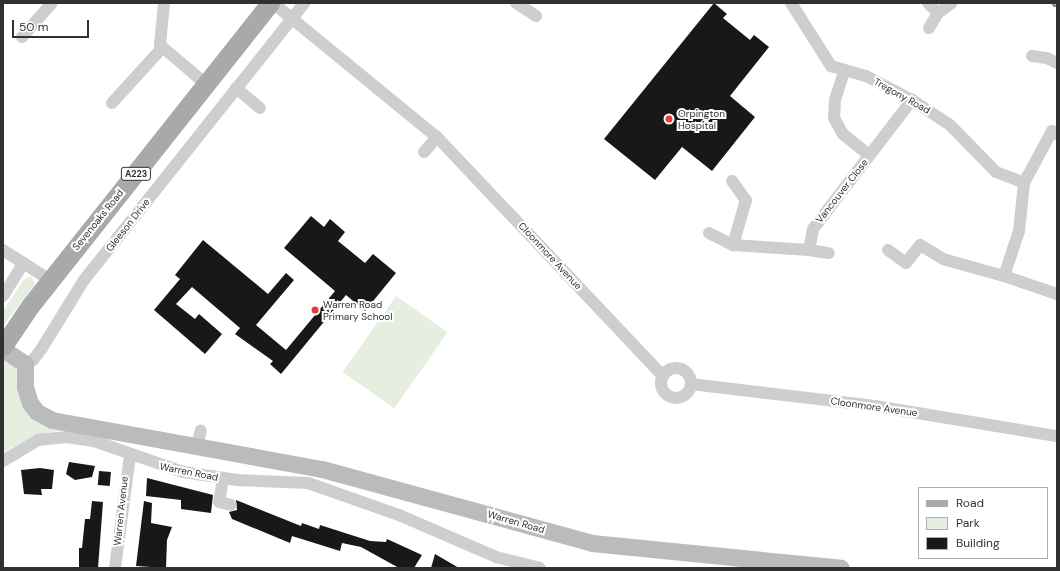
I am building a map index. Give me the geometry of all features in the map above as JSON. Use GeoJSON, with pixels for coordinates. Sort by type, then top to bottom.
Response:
{"type":"FeatureCollection","features":[{"type":"Feature","properties":{"kind":"main road","name":"Sevenoaks Road"},"geometry":{"type":"LineString","coordinates":[[3,346],[50,280],[207,85],[270,3]]}},
{"type":"Feature","properties":{"kind":"street"},"geometry":{"type":"LineString","coordinates":[[22,37],[52,3]]}},
{"type":"Feature","properties":{"kind":"street"},"geometry":{"type":"LineString","coordinates":[[164,3],[158,38],[162,48],[207,85]]}},
{"type":"Feature","properties":{"kind":"street","name":"Cloonmore Avenue"},"geometry":{"type":"LineString","coordinates":[[273,3],[437,137],[663,376]]}},
{"type":"Feature","properties":{"kind":"street","name":"Gleeson Drive"},"geometry":{"type":"LineString","coordinates":[[25,364],[33,360],[42,348],[84,280],[304,3]]}},
{"type":"Feature","properties":{"kind":"street"},"geometry":{"type":"LineString","coordinates":[[516,3],[536,16]]}},
{"type":"Feature","properties":{"kind":"street","name":"Tregony Road"},"geometry":{"type":"LineString","coordinates":[[791,3],[816,47],[831,66],[844,72],[866,76],[912,100],[950,125],[996,172],[1024,183]]}},
{"type":"Feature","properties":{"kind":"street"},"geometry":{"type":"LineString","coordinates":[[928,3],[938,13]]}},
{"type":"Feature","properties":{"kind":"street"},"geometry":{"type":"LineString","coordinates":[[929,28],[938,13],[952,3]]}},
{"type":"Feature","properties":{"kind":"street"},"geometry":{"type":"LineString","coordinates":[[112,103],[162,48]]}},
{"type":"Feature","properties":{"kind":"street"},"geometry":{"type":"LineString","coordinates":[[1032,56],[1047,58],[1057,63]]}},
{"type":"Feature","properties":{"kind":"street","name":"Vancouver Close"},"geometry":{"type":"LineString","coordinates":[[844,72],[835,100],[834,118],[843,134],[869,155]]}},
{"type":"Feature","properties":{"kind":"street"},"geometry":{"type":"LineString","coordinates":[[236,88],[260,108]]}},
{"type":"Feature","properties":{"kind":"street","name":"Vancouver Close"},"geometry":{"type":"LineString","coordinates":[[809,250],[813,229],[912,100]]}},
{"type":"Feature","properties":{"kind":"street"},"geometry":{"type":"LineString","coordinates":[[1004,276],[1019,231],[1024,183],[1055,129]]}},
{"type":"Feature","properties":{"kind":"street"},"geometry":{"type":"LineString","coordinates":[[424,152],[437,137]]}},
{"type":"Feature","properties":{"kind":"street"},"geometry":{"type":"LineString","coordinates":[[732,181],[746,200],[733,245]]}},
{"type":"Feature","properties":{"kind":"street"},"geometry":{"type":"LineString","coordinates":[[709,233],[733,245],[809,250],[829,253]]}},
{"type":"Feature","properties":{"kind":"street"},"geometry":{"type":"LineString","coordinates":[[888,250],[906,262],[920,245],[943,259],[1004,276],[1057,294]]}},
{"type":"Feature","properties":{"kind":"street"},"geometry":{"type":"LineString","coordinates":[[3,250],[50,280]]}},
{"type":"Feature","properties":{"kind":"street"},"geometry":{"type":"LineString","coordinates":[[3,296],[24,263]]}},
{"type":"Feature","properties":{"kind":"street"},"geometry":{"type":"LineString","coordinates":[[3,349],[25,364]]}},
{"type":"Feature","properties":{"kind":"street","name":"Warren Road"},"geometry":{"type":"LineString","coordinates":[[25,364],[27,397],[37,412],[47,418],[199,438],[322,469],[592,543],[840,568]]}},
{"type":"Feature","properties":{"kind":"street"},"geometry":{"type":"LineString","coordinates":[[670,369],[680,369],[688,375],[691,384],[684,396],[669,397],[662,390],[663,376],[670,369]]}},
{"type":"Feature","properties":{"kind":"street","name":"Cloonmore Avenue"},"geometry":{"type":"LineString","coordinates":[[691,384],[875,406],[1057,436]]}},
{"type":"Feature","properties":{"kind":"street","name":"Warren Road"},"geometry":{"type":"LineString","coordinates":[[3,461],[30,444],[57,437],[97,442],[171,470],[223,478],[323,486],[496,556],[540,568]]}},
{"type":"Feature","properties":{"kind":"street","name":"Warren Avenue"},"geometry":{"type":"LineString","coordinates":[[115,568],[130,455]]}},
{"type":"Feature","properties":{"kind":"street"},"geometry":{"type":"LineString","coordinates":[[223,478],[219,502],[231,504]]}},
{"type":"Feature","properties":{"kind":"green space"},"geometry":{"type":"Polygon","coordinates":[[[31,276],[35,284],[3,326],[3,311],[24,279],[31,276]]]}},
{"type":"Feature","properties":{"kind":"green space"},"geometry":{"type":"Polygon","coordinates":[[[396,296],[448,332],[394,408],[343,372],[396,296]]]}},
{"type":"Feature","properties":{"kind":"green space"},"geometry":{"type":"Polygon","coordinates":[[[4,359],[16,365],[19,388],[64,430],[35,435],[3,453],[4,359]]]}},
{"type":"Feature","properties":{"kind":"building"},"geometry":{"type":"Polygon","coordinates":[[[714,3],[727,14],[723,18],[750,40],[754,35],[769,47],[730,96],[755,117],[712,171],[682,147],[655,180],[604,139],[714,3]]]}},
{"type":"Feature","properties":{"kind":"building"},"geometry":{"type":"Polygon","coordinates":[[[311,216],[324,227],[330,219],[345,232],[338,241],[365,263],[373,254],[396,273],[365,311],[346,295],[281,374],[270,364],[273,361],[235,334],[240,328],[192,287],[176,304],[195,319],[199,314],[222,334],[205,354],[154,310],[180,279],[175,275],[203,240],[268,294],[286,273],[294,280],[256,325],[286,350],[335,291],[284,248],[311,216]]]}},
{"type":"Feature","properties":{"kind":"building"},"geometry":{"type":"Polygon","coordinates":[[[69,462],[95,466],[92,477],[75,480],[66,474],[69,462]]]}},
{"type":"Feature","properties":{"kind":"building"},"geometry":{"type":"Polygon","coordinates":[[[40,468],[54,470],[52,489],[41,489],[42,495],[24,494],[21,470],[40,468]]]}},
{"type":"Feature","properties":{"kind":"building"},"geometry":{"type":"Polygon","coordinates":[[[99,471],[111,472],[110,486],[98,485],[99,471]]]}},
{"type":"Feature","properties":{"kind":"building"},"geometry":{"type":"Polygon","coordinates":[[[147,478],[213,495],[211,513],[181,509],[181,500],[146,496],[147,478]]]}},
{"type":"Feature","properties":{"kind":"building"},"geometry":{"type":"Polygon","coordinates":[[[236,500],[301,526],[302,523],[319,529],[320,525],[370,541],[386,542],[387,539],[422,555],[414,568],[399,568],[361,547],[342,543],[340,551],[292,536],[290,543],[232,519],[229,512],[237,510],[236,500]]]}},
{"type":"Feature","properties":{"kind":"building"},"geometry":{"type":"Polygon","coordinates":[[[92,501],[103,502],[98,568],[79,568],[79,548],[82,548],[85,519],[90,519],[92,501]]]}},
{"type":"Feature","properties":{"kind":"building"},"geometry":{"type":"Polygon","coordinates":[[[144,501],[152,503],[151,523],[172,527],[167,540],[166,568],[136,566],[144,501]]]}},
{"type":"Feature","properties":{"kind":"building"},"geometry":{"type":"Polygon","coordinates":[[[435,554],[459,568],[431,568],[435,554]]]}},
{"type":"Feature","properties":{"kind":"railway"},"geometry":{"type":"LineString","coordinates":[[1053,3],[1057,9]]}},
{"type":"Feature","properties":{"kind":"place","name":"Orpington Hospital"},"geometry":{"type":"Point","coordinates":[669,119]}},
{"type":"Feature","properties":{"kind":"place","name":"Warren Road Primary School"},"geometry":{"type":"Point","coordinates":[315,310]}}]}
